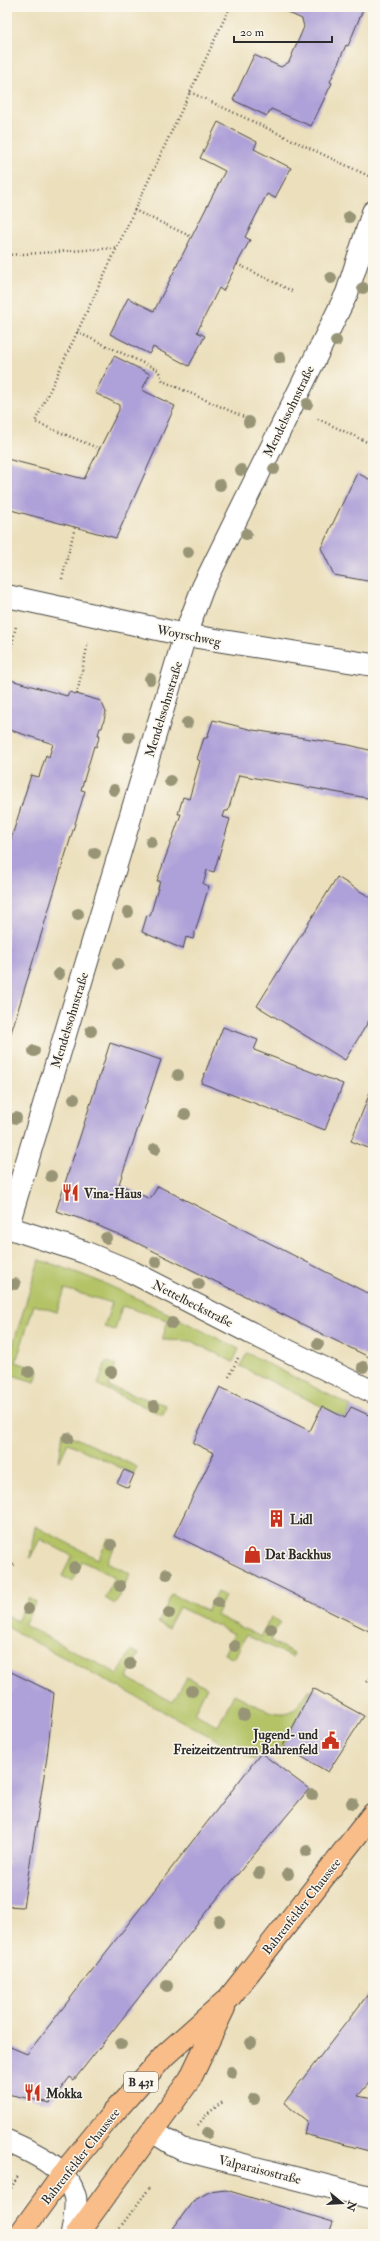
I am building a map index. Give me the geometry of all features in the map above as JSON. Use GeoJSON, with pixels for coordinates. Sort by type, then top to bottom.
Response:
{"type":"FeatureCollection","features":[{"type":"Feature","properties":{"kind":"main road","name":"Bahrenfelder Chaussee"},"geometry":{"type":"LineString","coordinates":[[20,2234],[63,2175],[107,2120],[165,2055],[229,1998],[373,1814]]}},
{"type":"Feature","properties":{"kind":"main road","name":"Bahrenfelder Chaussee"},"geometry":{"type":"LineString","coordinates":[[77,2234],[190,2078],[229,1998]]}},
{"type":"Feature","properties":{"kind":"street","name":"Mendelssohnstraße"},"geometry":{"type":"LineString","coordinates":[[7,1227],[185,635],[203,587],[347,293],[366,258],[373,212]]}},
{"type":"Feature","properties":{"kind":"street","name":"Woyrschweg"},"geometry":{"type":"LineString","coordinates":[[7,596],[185,635],[373,665]]}},
{"type":"Feature","properties":{"kind":"street","name":"Nettelbeckstraße"},"geometry":{"type":"LineString","coordinates":[[7,1227],[84,1252],[132,1272],[251,1333],[373,1392]]}},
{"type":"Feature","properties":{"kind":"street","name":"Valparaisostraße"},"geometry":{"type":"LineString","coordinates":[[152,2131],[180,2149],[373,2198]]}},
{"type":"Feature","properties":{"kind":"street"},"geometry":{"type":"LineString","coordinates":[[7,2141],[32,2152],[63,2175],[75,2197],[72,2234]]}},
{"type":"Feature","properties":{"kind":"path"},"geometry":{"type":"LineString","coordinates":[[148,7],[149,13]]}},
{"type":"Feature","properties":{"kind":"path"},"geometry":{"type":"LineString","coordinates":[[100,449],[35,422],[230,7]]}},
{"type":"Feature","properties":{"kind":"path"},"geometry":{"type":"LineString","coordinates":[[190,92],[373,178]]}},
{"type":"Feature","properties":{"kind":"path"},"geometry":{"type":"LineString","coordinates":[[134,210],[192,237]]}},
{"type":"Feature","properties":{"kind":"path"},"geometry":{"type":"LineString","coordinates":[[7,254],[116,248]]}},
{"type":"Feature","properties":{"kind":"path"},"geometry":{"type":"LineString","coordinates":[[237,264],[292,291]]}},
{"type":"Feature","properties":{"kind":"path"},"geometry":{"type":"LineString","coordinates":[[77,332],[158,370],[163,381],[235,413]]}},
{"type":"Feature","properties":{"kind":"path"},"geometry":{"type":"LineString","coordinates":[[318,419],[370,444],[373,449]]}},
{"type":"Feature","properties":{"kind":"path"},"geometry":{"type":"LineString","coordinates":[[62,579],[75,527]]}},
{"type":"Feature","properties":{"kind":"path"},"geometry":{"type":"LineString","coordinates":[[7,667],[16,626]]}},
{"type":"Feature","properties":{"kind":"path"},"geometry":{"type":"LineString","coordinates":[[77,694],[88,643]]}},
{"type":"Feature","properties":{"kind":"path"},"geometry":{"type":"LineString","coordinates":[[229,1377],[237,1361]]}},
{"type":"Feature","properties":{"kind":"path"},"geometry":{"type":"LineString","coordinates":[[7,1570],[15,1564]]}},
{"type":"Feature","properties":{"kind":"path"},"geometry":{"type":"LineString","coordinates":[[368,1682],[373,1676]]}},
{"type":"Feature","properties":{"kind":"path"},"geometry":{"type":"LineString","coordinates":[[195,2130],[207,2114],[224,2101]]}},
{"type":"Feature","properties":{"kind":"path"},"geometry":{"type":"LineString","coordinates":[[7,2179],[16,2181],[7,2195]]}},
{"type":"Feature","properties":{"kind":"path"},"geometry":{"type":"LineString","coordinates":[[115,2234],[151,2186]]}},
{"type":"Feature","properties":{"kind":"green space"},"geometry":{"type":"Polygon","coordinates":[[[39,1260],[65,1268],[116,1289],[239,1349],[233,1362],[191,1341],[162,1340],[168,1320],[122,1306],[115,1330],[104,1327],[112,1303],[65,1289],[57,1312],[34,1305],[16,1362],[39,1370],[35,1382],[12,1375],[7,1390],[7,1364],[39,1260]]]}},
{"type":"Feature","properties":{"kind":"green space"},"geometry":{"type":"Polygon","coordinates":[[[247,1353],[351,1406],[345,1418],[240,1366],[247,1353]]]}},
{"type":"Feature","properties":{"kind":"green space"},"geometry":{"type":"Polygon","coordinates":[[[106,1361],[116,1365],[109,1387],[166,1405],[163,1415],[98,1385],[106,1361]]]}},
{"type":"Feature","properties":{"kind":"green space"},"geometry":{"type":"Polygon","coordinates":[[[63,1432],[137,1467],[134,1474],[68,1443],[59,1462],[63,1432]]]}},
{"type":"Feature","properties":{"kind":"green space"},"geometry":{"type":"Polygon","coordinates":[[[35,1526],[98,1559],[109,1538],[117,1542],[107,1562],[130,1574],[115,1604],[105,1598],[115,1578],[82,1561],[72,1581],[62,1576],[72,1556],[40,1539],[30,1558],[35,1526]]]}},
{"type":"Feature","properties":{"kind":"green space"},"geometry":{"type":"Polygon","coordinates":[[[217,1592],[225,1596],[216,1615],[261,1637],[271,1617],[280,1622],[270,1641],[294,1653],[292,1657],[246,1635],[234,1659],[224,1654],[234,1634],[179,1607],[168,1628],[158,1623],[172,1594],[207,1611],[217,1592]]]}},
{"type":"Feature","properties":{"kind":"green space"},"geometry":{"type":"Polygon","coordinates":[[[29,1598],[36,1602],[24,1625],[118,1674],[131,1650],[139,1654],[127,1678],[173,1702],[187,1677],[207,1687],[194,1713],[218,1726],[234,1694],[264,1709],[281,1713],[288,1712],[295,1708],[301,1702],[308,1690],[311,1692],[283,1746],[261,1753],[256,1761],[7,1627],[7,1616],[17,1621],[29,1598]]]}},
{"type":"Feature","properties":{"kind":"building"},"geometry":{"type":"Polygon","coordinates":[[[276,7],[364,7],[348,46],[346,45],[330,82],[332,83],[311,126],[271,109],[267,116],[233,100],[254,55],[281,67],[289,62],[304,27],[302,19],[276,7]]]}},
{"type":"Feature","properties":{"kind":"building"},"geometry":{"type":"Polygon","coordinates":[[[218,122],[257,142],[254,149],[291,168],[275,198],[267,194],[245,237],[250,240],[223,291],[219,288],[197,332],[205,336],[189,366],[153,347],[149,354],[110,334],[128,298],[154,311],[225,171],[200,158],[218,122]]]}},
{"type":"Feature","properties":{"kind":"building"},"geometry":{"type":"Polygon","coordinates":[[[114,356],[150,374],[142,390],[175,406],[116,538],[7,509],[7,459],[84,479],[119,410],[119,405],[95,393],[114,356]]]}},
{"type":"Feature","properties":{"kind":"building"},"geometry":{"type":"Polygon","coordinates":[[[357,473],[373,481],[373,582],[334,575],[321,548],[357,473]]]}},
{"type":"Feature","properties":{"kind":"building"},"geometry":{"type":"Polygon","coordinates":[[[7,679],[67,696],[69,692],[101,701],[106,712],[102,728],[100,728],[98,735],[100,735],[96,747],[94,746],[81,790],[85,791],[7,1046],[7,852],[31,775],[39,777],[46,755],[49,757],[53,744],[7,729],[9,724],[7,724],[7,679]]]}},
{"type":"Feature","properties":{"kind":"building"},"geometry":{"type":"Polygon","coordinates":[[[213,720],[253,730],[349,745],[373,751],[373,799],[239,775],[228,811],[225,811],[223,817],[230,819],[214,872],[207,870],[203,884],[209,886],[193,939],[186,937],[183,949],[142,932],[147,915],[150,916],[160,881],[157,881],[181,814],[178,814],[183,797],[189,799],[200,761],[197,759],[204,738],[207,738],[213,720]]]}},
{"type":"Feature","properties":{"kind":"building"},"geometry":{"type":"Polygon","coordinates":[[[337,877],[373,899],[373,1014],[345,1060],[257,1006],[337,877]]]}},
{"type":"Feature","properties":{"kind":"building"},"geometry":{"type":"Polygon","coordinates":[[[223,1027],[258,1040],[254,1050],[343,1084],[325,1130],[201,1083],[223,1027]]]}},
{"type":"Feature","properties":{"kind":"building"},"geometry":{"type":"Polygon","coordinates":[[[110,1043],[161,1060],[119,1184],[150,1199],[158,1186],[373,1296],[373,1359],[129,1239],[85,1220],[56,1211],[110,1043]]]}},
{"type":"Feature","properties":{"kind":"building"},"geometry":{"type":"Polygon","coordinates":[[[371,1090],[373,1091],[373,1150],[351,1141],[371,1090]]]}},
{"type":"Feature","properties":{"kind":"building","name":"Lidl"},"geometry":{"type":"Polygon","coordinates":[[[220,1387],[310,1431],[322,1406],[345,1418],[351,1407],[373,1417],[373,1633],[174,1535],[214,1453],[193,1443],[220,1387]]]}},
{"type":"Feature","properties":{"kind":"building"},"geometry":{"type":"Polygon","coordinates":[[[124,1470],[134,1474],[128,1488],[117,1483],[124,1470]]]}},
{"type":"Feature","properties":{"kind":"building"},"geometry":{"type":"Polygon","coordinates":[[[7,1670],[54,1693],[47,1757],[23,1907],[7,1906],[7,1670]]]}},
{"type":"Feature","properties":{"kind":"building"},"geometry":{"type":"Polygon","coordinates":[[[313,1688],[364,1716],[328,1772],[283,1746],[313,1688]]]}},
{"type":"Feature","properties":{"kind":"building"},"geometry":{"type":"Polygon","coordinates":[[[261,1753],[309,1789],[206,1912],[74,2080],[70,2077],[50,2103],[7,2094],[7,2039],[8,2046],[27,2054],[261,1753]]]}},
{"type":"Feature","properties":{"kind":"building"},"geometry":{"type":"Polygon","coordinates":[[[373,1988],[373,2078],[358,2096],[373,2099],[373,2152],[304,2134],[307,2121],[284,2103],[373,1988]]]}},
{"type":"Feature","properties":{"kind":"building"},"geometry":{"type":"Polygon","coordinates":[[[226,2190],[333,2222],[329,2234],[169,2234],[193,2201],[209,2192],[226,2190]]]}},
{"type":"Feature","properties":{"kind":"place","name":"Vina-Haus"},"geometry":{"type":"Point","coordinates":[71,1193]}},
{"type":"Feature","properties":{"kind":"place","name":"Lidl"},"geometry":{"type":"Point","coordinates":[277,1519]}},
{"type":"Feature","properties":{"kind":"place","name":"Dat Backhus"},"geometry":{"type":"Point","coordinates":[252,1554]}},
{"type":"Feature","properties":{"kind":"place","name":"Jugend- und Freizeitzentrum Bahrenfeld"},"geometry":{"type":"Point","coordinates":[331,1741]}},
{"type":"Feature","properties":{"kind":"place","name":"Mokka"},"geometry":{"type":"Point","coordinates":[33,2093]}}]}
